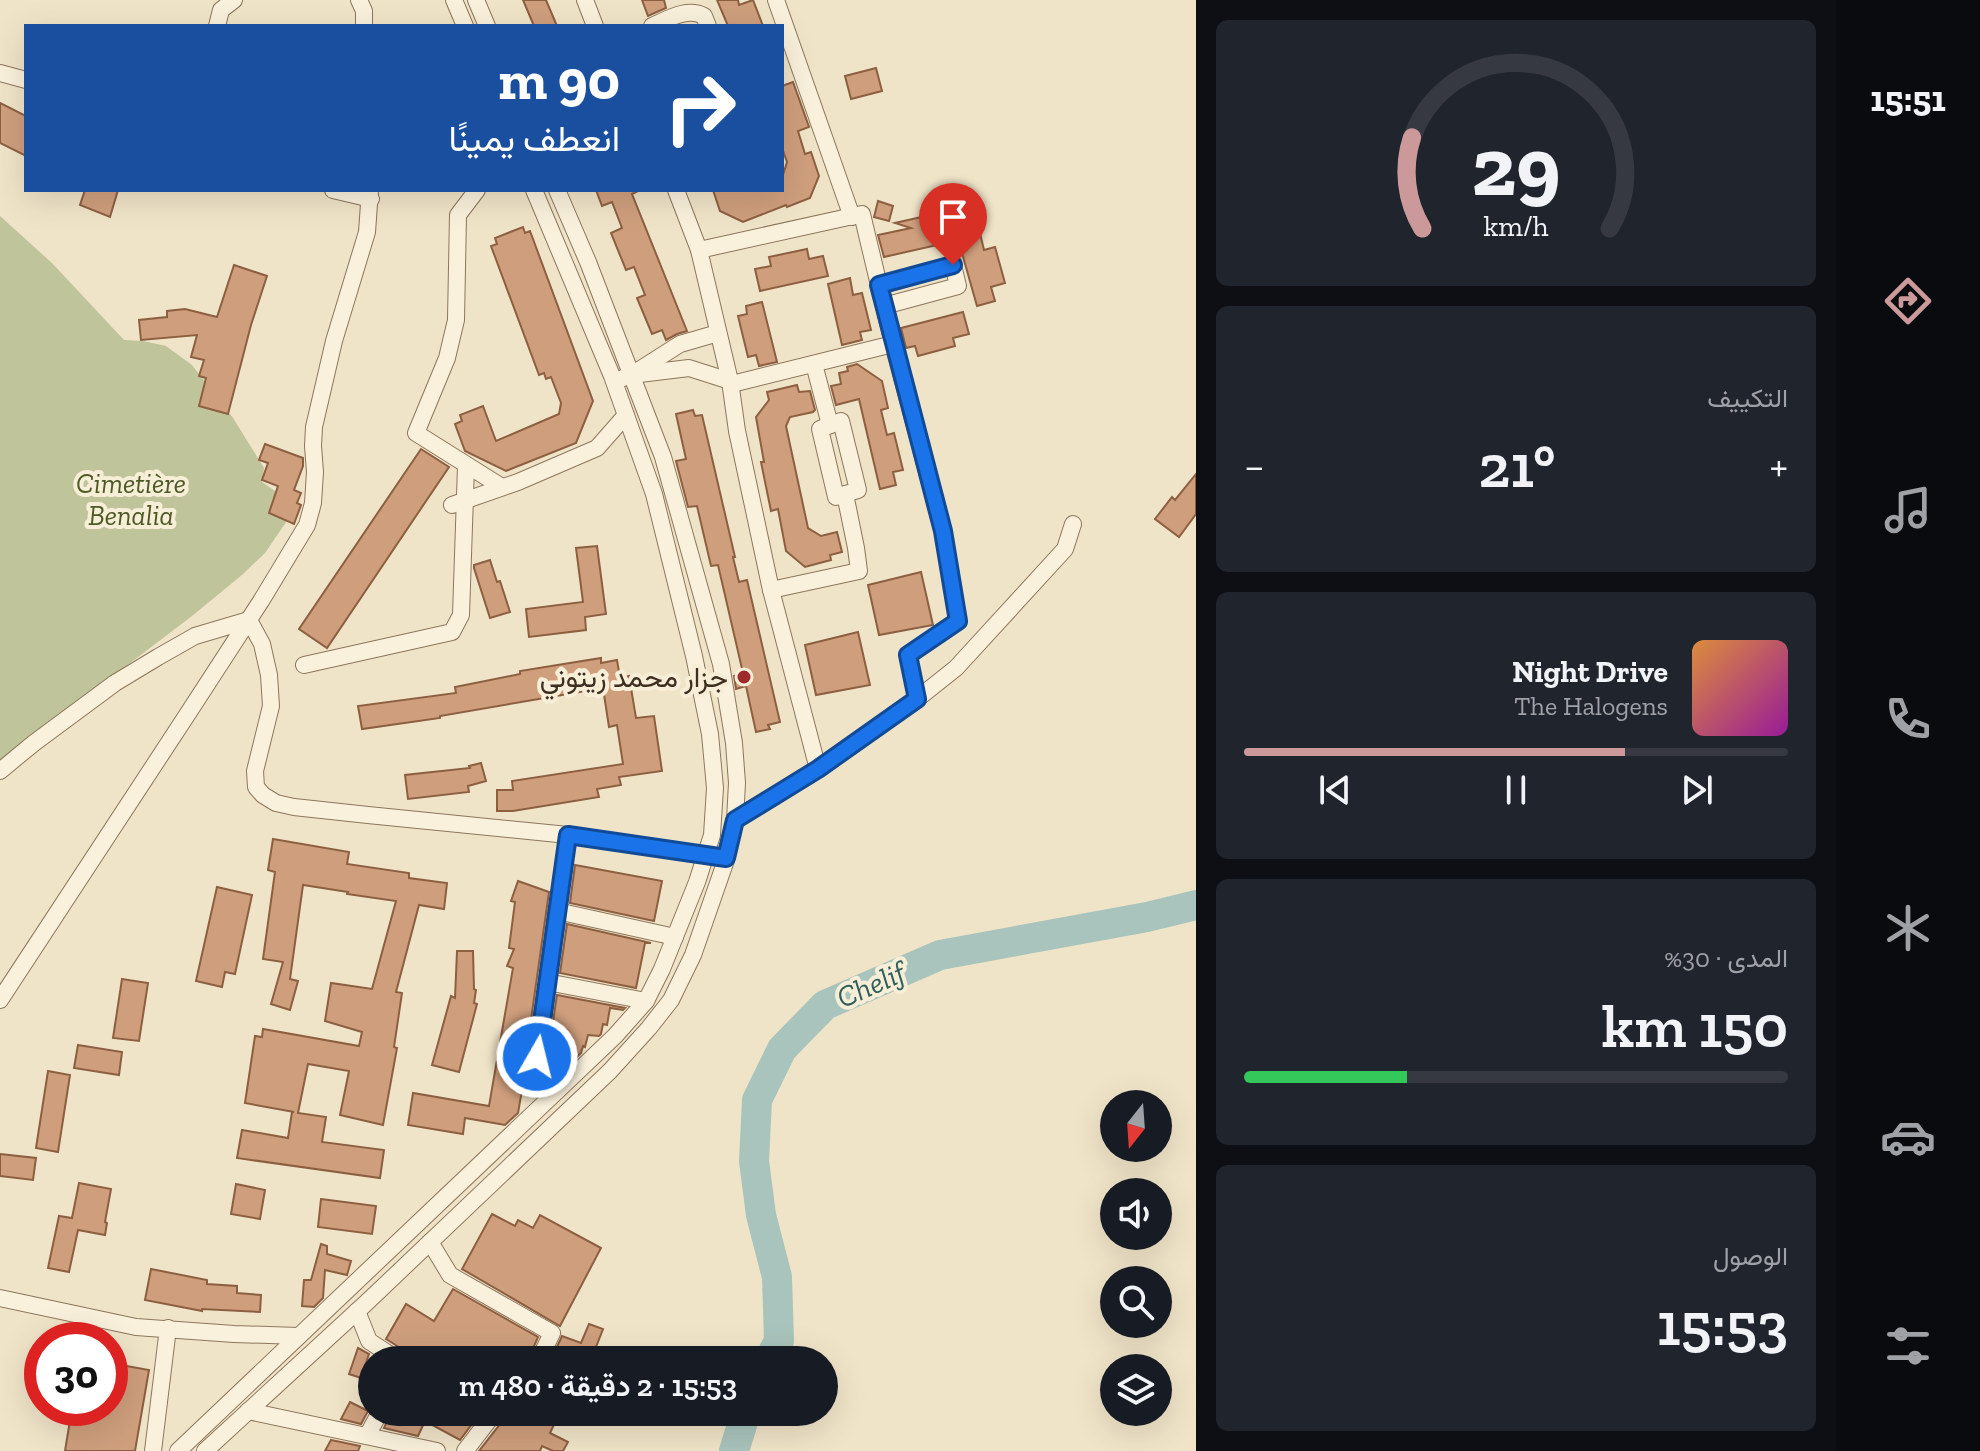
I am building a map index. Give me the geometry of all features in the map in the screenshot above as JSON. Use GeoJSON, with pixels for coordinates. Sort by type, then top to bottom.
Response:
{"type":"FeatureCollection","features":[{"type":"Feature","properties":{"kind":"street"},"geometry":{"type":"LineString","coordinates":[[218,24],[221,10],[234,0]]}},
{"type":"Feature","properties":{"kind":"street"},"geometry":{"type":"LineString","coordinates":[[359,0],[364,11],[364,24]]}},
{"type":"Feature","properties":{"kind":"street"},"geometry":{"type":"LineString","coordinates":[[454,0],[464,24]]}},
{"type":"Feature","properties":{"kind":"street"},"geometry":{"type":"LineString","coordinates":[[476,0],[486,24]]}},
{"type":"Feature","properties":{"kind":"street"},"geometry":{"type":"LineString","coordinates":[[585,0],[594,24]]}},
{"type":"Feature","properties":{"kind":"street"},"geometry":{"type":"LineString","coordinates":[[776,0],[852,217]]}},
{"type":"Feature","properties":{"kind":"street"},"geometry":{"type":"LineString","coordinates":[[657,24],[688,11],[704,16],[707,24]]}},
{"type":"Feature","properties":{"kind":"street"},"geometry":{"type":"LineString","coordinates":[[0,73],[24,79]]}},
{"type":"Feature","properties":{"kind":"street"},"geometry":{"type":"LineString","coordinates":[[475,192],[458,215],[456,320],[447,358],[416,433],[502,487]]}},
{"type":"Feature","properties":{"kind":"street"},"geometry":{"type":"LineString","coordinates":[[178,1451],[615,1036],[646,1001],[697,882],[712,835],[715,788],[710,734],[654,494],[614,382],[535,192]]}},
{"type":"Feature","properties":{"kind":"street"},"geometry":{"type":"LineString","coordinates":[[205,1451],[610,1071],[671,1000],[693,955],[726,858],[735,820],[737,783],[721,664],[663,457],[558,192]]}},
{"type":"Feature","properties":{"kind":"street"},"geometry":{"type":"LineString","coordinates":[[677,192],[699,250],[730,381],[737,431],[771,590],[818,769]]}},
{"type":"Feature","properties":{"kind":"street"},"geometry":{"type":"LineString","coordinates":[[0,1000],[249,620],[307,525],[313,503],[314,427],[334,341],[367,232],[370,194]]}},
{"type":"Feature","properties":{"kind":"street"},"geometry":{"type":"LineString","coordinates":[[699,250],[862,214],[943,531],[958,621],[908,655],[917,699]]}},
{"type":"Feature","properties":{"kind":"street"},"geometry":{"type":"LineString","coordinates":[[879,285],[953,265],[958,286],[884,306]]}},
{"type":"Feature","properties":{"kind":"street"},"geometry":{"type":"LineString","coordinates":[[614,382],[631,375],[680,344],[718,333]]}},
{"type":"Feature","properties":{"kind":"street"},"geometry":{"type":"LineString","coordinates":[[631,375],[689,368],[736,383],[893,344]]}},
{"type":"Feature","properties":{"kind":"street"},"geometry":{"type":"LineString","coordinates":[[771,590],[859,571],[845,494],[858,490],[841,421],[830,425],[814,364]]}},
{"type":"Feature","properties":{"kind":"street"},"geometry":{"type":"LineString","coordinates":[[458,503],[597,448],[626,415]]}},
{"type":"Feature","properties":{"kind":"street"},"geometry":{"type":"LineString","coordinates":[[304,665],[452,632],[461,615],[458,503],[466,466]]}},
{"type":"Feature","properties":{"kind":"street"},"geometry":{"type":"LineString","coordinates":[[735,820],[818,769],[956,668],[1065,549],[1073,524]]}},
{"type":"Feature","properties":{"kind":"street"},"geometry":{"type":"LineString","coordinates":[[0,771],[115,683],[195,636],[249,620]]}},
{"type":"Feature","properties":{"kind":"street"},"geometry":{"type":"LineString","coordinates":[[249,620],[262,644],[269,675],[271,706],[255,771],[256,787],[276,803],[568,835],[726,858]]}},
{"type":"Feature","properties":{"kind":"street"},"geometry":{"type":"LineString","coordinates":[[557,1091],[537,1057],[568,835]]}},
{"type":"Feature","properties":{"kind":"street"},"geometry":{"type":"LineString","coordinates":[[557,911],[675,937]]}},
{"type":"Feature","properties":{"kind":"street"},"geometry":{"type":"LineString","coordinates":[[547,982],[646,1001]]}},
{"type":"Feature","properties":{"kind":"street"},"geometry":{"type":"LineString","coordinates":[[430,1242],[450,1275],[552,1333],[546,1346]]}},
{"type":"Feature","properties":{"kind":"street"},"geometry":{"type":"LineString","coordinates":[[0,1298],[136,1327],[299,1336]]}},
{"type":"Feature","properties":{"kind":"street"},"geometry":{"type":"LineString","coordinates":[[357,1311],[369,1341],[377,1346]]}},
{"type":"Feature","properties":{"kind":"street"},"geometry":{"type":"LineString","coordinates":[[153,1451],[168,1328]]}},
{"type":"Feature","properties":{"kind":"street"},"geometry":{"type":"LineString","coordinates":[[248,1411],[437,1451]]}},
{"type":"Feature","properties":{"kind":"street"},"geometry":{"type":"LineString","coordinates":[[367,1436],[372,1426]]}},
{"type":"Feature","properties":{"kind":"street"},"geometry":{"type":"LineString","coordinates":[[465,1451],[483,1426]]}},
{"type":"Feature","properties":{"kind":"green space","name":"Cimetière Benalia"},"geometry":{"type":"Polygon","coordinates":[[[0,216],[52,263],[124,340],[166,346],[192,365],[233,418],[264,468],[262,482],[297,506],[265,553],[242,575],[0,762],[0,216]]]}},
{"type":"Feature","properties":{"kind":"building"},"geometry":{"type":"Polygon","coordinates":[[[523,0],[546,0],[556,24],[533,24],[523,0]]]}},
{"type":"Feature","properties":{"kind":"building"},"geometry":{"type":"Polygon","coordinates":[[[642,0],[664,0],[666,8],[648,16],[642,0]]]}},
{"type":"Feature","properties":{"kind":"building"},"geometry":{"type":"Polygon","coordinates":[[[717,0],[738,0],[739,5],[753,0],[762,24],[727,24],[717,0]]]}},
{"type":"Feature","properties":{"kind":"building"},"geometry":{"type":"Polygon","coordinates":[[[876,68],[882,91],[851,99],[845,76],[876,68]]]}},
{"type":"Feature","properties":{"kind":"building"},"geometry":{"type":"Polygon","coordinates":[[[793,82],[809,127],[798,131],[805,154],[811,152],[819,176],[810,198],[743,222],[720,211],[714,192],[784,192],[787,162],[784,154],[784,85],[793,82]]]}},
{"type":"Feature","properties":{"kind":"building"},"geometry":{"type":"Polygon","coordinates":[[[0,103],[24,115],[24,155],[0,143],[0,103]]]}},
{"type":"Feature","properties":{"kind":"building"},"geometry":{"type":"Polygon","coordinates":[[[84,192],[117,192],[110,217],[80,205],[84,192]]]}},
{"type":"Feature","properties":{"kind":"building"},"geometry":{"type":"Polygon","coordinates":[[[597,192],[636,192],[632,194],[687,331],[666,340],[662,330],[652,334],[637,298],[645,295],[634,267],[626,270],[611,233],[622,228],[612,202],[602,206],[597,192]]]}},
{"type":"Feature","properties":{"kind":"building"},"geometry":{"type":"Polygon","coordinates":[[[878,201],[893,206],[889,221],[874,217],[878,201]]]}},
{"type":"Feature","properties":{"kind":"building"},"geometry":{"type":"Polygon","coordinates":[[[926,216],[928,226],[942,223],[946,243],[884,257],[878,235],[911,228],[895,223],[926,216]]]}},
{"type":"Feature","properties":{"kind":"building"},"geometry":{"type":"Polygon","coordinates":[[[523,227],[525,233],[530,231],[593,401],[576,443],[506,471],[465,451],[455,424],[462,421],[460,415],[483,406],[496,441],[559,414],[561,403],[551,377],[546,379],[544,373],[539,375],[491,246],[497,244],[495,238],[523,227]]]}},
{"type":"Feature","properties":{"kind":"building"},"geometry":{"type":"Polygon","coordinates":[[[980,233],[984,250],[995,247],[1005,283],[991,287],[995,301],[977,306],[958,239],[980,233]]]}},
{"type":"Feature","properties":{"kind":"building"},"geometry":{"type":"Polygon","coordinates":[[[807,249],[809,259],[823,256],[828,276],[760,291],[755,269],[771,266],[769,257],[807,249]]]}},
{"type":"Feature","properties":{"kind":"building"},"geometry":{"type":"Polygon","coordinates":[[[234,265],[267,276],[228,414],[199,406],[206,378],[199,376],[204,360],[191,357],[197,335],[141,340],[139,320],[167,317],[167,311],[185,309],[217,317],[234,265]]]}},
{"type":"Feature","properties":{"kind":"building"},"geometry":{"type":"Polygon","coordinates":[[[850,278],[853,295],[862,293],[871,330],[860,332],[862,340],[842,345],[828,284],[850,278]]]}},
{"type":"Feature","properties":{"kind":"building"},"geometry":{"type":"Polygon","coordinates":[[[762,302],[777,362],[759,366],[756,355],[748,357],[738,316],[747,314],[746,306],[762,302]]]}},
{"type":"Feature","properties":{"kind":"building"},"geometry":{"type":"Polygon","coordinates":[[[963,312],[969,334],[953,338],[955,346],[918,356],[915,346],[906,348],[901,328],[963,312]]]}},
{"type":"Feature","properties":{"kind":"building"},"geometry":{"type":"Polygon","coordinates":[[[857,364],[882,381],[888,408],[881,410],[887,435],[894,433],[903,470],[893,472],[896,485],[880,489],[859,399],[836,405],[831,386],[841,384],[839,373],[857,364]]]}},
{"type":"Feature","properties":{"kind":"building"},"geometry":{"type":"Polygon","coordinates":[[[797,385],[799,392],[810,391],[815,410],[790,417],[786,426],[808,528],[821,536],[837,532],[842,552],[830,555],[831,560],[805,567],[786,551],[778,509],[771,511],[756,417],[769,400],[767,392],[797,385]]]}},
{"type":"Feature","properties":{"kind":"building"},"geometry":{"type":"Polygon","coordinates":[[[693,410],[695,416],[702,415],[739,582],[747,580],[780,722],[768,725],[770,729],[756,732],[746,686],[736,689],[734,676],[743,673],[718,565],[711,566],[697,506],[688,507],[676,461],[686,459],[676,414],[693,410]]]}},
{"type":"Feature","properties":{"kind":"building"},"geometry":{"type":"Polygon","coordinates":[[[265,444],[303,458],[294,490],[301,493],[297,503],[301,505],[294,524],[269,513],[278,486],[262,480],[268,463],[259,460],[265,444]]]}},
{"type":"Feature","properties":{"kind":"building"},"geometry":{"type":"Polygon","coordinates":[[[421,449],[449,467],[327,648],[299,629],[421,449]]]}},
{"type":"Feature","properties":{"kind":"building"},"geometry":{"type":"Polygon","coordinates":[[[1196,474],[1196,514],[1179,537],[1155,519],[1196,474]]]}},
{"type":"Feature","properties":{"kind":"building"},"geometry":{"type":"Polygon","coordinates":[[[597,546],[606,614],[585,617],[586,630],[529,637],[526,609],[583,602],[576,548],[597,546]]]}},
{"type":"Feature","properties":{"kind":"building"},"geometry":{"type":"Polygon","coordinates":[[[490,560],[510,612],[490,618],[474,565],[490,560]]]}},
{"type":"Feature","properties":{"kind":"building"},"geometry":{"type":"Polygon","coordinates":[[[921,572],[933,625],[879,635],[868,585],[921,572]]]}},
{"type":"Feature","properties":{"kind":"building"},"geometry":{"type":"Polygon","coordinates":[[[858,632],[870,685],[816,695],[805,645],[858,632]]]}},
{"type":"Feature","properties":{"kind":"building"},"geometry":{"type":"Polygon","coordinates":[[[601,658],[601,663],[617,660],[620,678],[629,676],[636,718],[654,716],[662,771],[619,777],[621,785],[597,789],[599,797],[497,811],[497,790],[513,790],[512,781],[623,764],[617,725],[609,727],[603,688],[362,729],[358,706],[456,693],[455,687],[520,674],[520,671],[601,658]]]}},
{"type":"Feature","properties":{"kind":"building"},"geometry":{"type":"Polygon","coordinates":[[[481,763],[486,781],[468,786],[469,792],[408,799],[405,775],[470,768],[481,763]]]}},
{"type":"Feature","properties":{"kind":"building"},"geometry":{"type":"Polygon","coordinates":[[[273,839],[349,852],[347,864],[409,873],[409,878],[447,883],[444,909],[419,905],[396,992],[402,993],[394,1047],[397,1048],[383,1125],[340,1115],[349,1071],[308,1064],[298,1113],[326,1117],[322,1142],[384,1150],[380,1178],[237,1158],[242,1130],[288,1138],[294,1112],[245,1103],[255,1036],[262,1037],[263,1029],[359,1046],[362,1032],[325,1021],[331,983],[372,989],[396,901],[303,885],[290,979],[298,981],[290,1010],[271,1004],[283,962],[263,959],[275,872],[268,870],[273,839]]]}},
{"type":"Feature","properties":{"kind":"building"},"geometry":{"type":"Polygon","coordinates":[[[575,865],[662,881],[654,921],[570,903],[575,865]]]}},
{"type":"Feature","properties":{"kind":"building"},"geometry":{"type":"Polygon","coordinates":[[[518,881],[549,892],[518,1113],[505,1125],[465,1118],[463,1134],[408,1125],[413,1093],[489,1106],[513,968],[507,966],[514,949],[509,948],[515,902],[511,901],[518,881]]]}},
{"type":"Feature","properties":{"kind":"building"},"geometry":{"type":"Polygon","coordinates":[[[217,887],[252,895],[235,974],[225,972],[222,987],[196,981],[217,887]]]}},
{"type":"Feature","properties":{"kind":"building"},"geometry":{"type":"Polygon","coordinates":[[[567,924],[651,943],[645,943],[636,988],[560,973],[567,924]]]}},
{"type":"Feature","properties":{"kind":"building"},"geometry":{"type":"Polygon","coordinates":[[[457,951],[473,951],[474,1003],[477,1004],[459,1072],[432,1065],[451,996],[455,998],[457,951]]]}},
{"type":"Feature","properties":{"kind":"building"},"geometry":{"type":"Polygon","coordinates":[[[122,979],[148,983],[139,1041],[113,1038],[122,979]]]}},
{"type":"Feature","properties":{"kind":"building"},"geometry":{"type":"Polygon","coordinates":[[[557,995],[625,1008],[610,1008],[607,1025],[603,1024],[601,1034],[588,1035],[581,1053],[565,1068],[555,1065],[548,1055],[557,995]]]}},
{"type":"Feature","properties":{"kind":"building"},"geometry":{"type":"Polygon","coordinates":[[[78,1045],[122,1052],[119,1075],[74,1068],[78,1045]]]}},
{"type":"Feature","properties":{"kind":"building"},"geometry":{"type":"Polygon","coordinates":[[[48,1071],[70,1075],[58,1152],[36,1148],[48,1071]]]}},
{"type":"Feature","properties":{"kind":"building"},"geometry":{"type":"Polygon","coordinates":[[[0,1154],[36,1158],[33,1180],[0,1176],[0,1154]]]}},
{"type":"Feature","properties":{"kind":"building"},"geometry":{"type":"Polygon","coordinates":[[[79,1183],[111,1189],[105,1235],[78,1230],[69,1272],[48,1268],[59,1216],[72,1218],[79,1183]]]}},
{"type":"Feature","properties":{"kind":"building"},"geometry":{"type":"Polygon","coordinates":[[[236,1184],[265,1190],[260,1219],[231,1214],[236,1184]]]}},
{"type":"Feature","properties":{"kind":"building"},"geometry":{"type":"Polygon","coordinates":[[[321,1199],[376,1206],[372,1234],[318,1227],[321,1199]]]}},
{"type":"Feature","properties":{"kind":"building"},"geometry":{"type":"Polygon","coordinates":[[[492,1214],[515,1226],[518,1220],[533,1228],[540,1215],[601,1248],[560,1326],[462,1269],[492,1214]]]}},
{"type":"Feature","properties":{"kind":"building"},"geometry":{"type":"Polygon","coordinates":[[[321,1244],[327,1246],[327,1254],[351,1261],[347,1275],[325,1270],[323,1298],[314,1307],[302,1306],[304,1280],[311,1280],[321,1244]]]}},
{"type":"Feature","properties":{"kind":"building"},"geometry":{"type":"Polygon","coordinates":[[[151,1269],[207,1280],[207,1284],[237,1286],[237,1293],[261,1295],[260,1312],[202,1311],[145,1300],[151,1269]]]}},
{"type":"Feature","properties":{"kind":"building"},"geometry":{"type":"Polygon","coordinates":[[[453,1289],[538,1337],[534,1346],[397,1346],[386,1339],[406,1304],[434,1321],[453,1289]]]}},
{"type":"Feature","properties":{"kind":"building"},"geometry":{"type":"Polygon","coordinates":[[[589,1324],[603,1329],[596,1346],[557,1346],[562,1336],[581,1343],[589,1324]]]}},
{"type":"Feature","properties":{"kind":"building"},"geometry":{"type":"Polygon","coordinates":[[[358,1348],[358,1377],[349,1374],[358,1348]]]}},
{"type":"Feature","properties":{"kind":"building"},"geometry":{"type":"Polygon","coordinates":[[[128,1366],[149,1370],[135,1451],[65,1451],[69,1426],[128,1426],[128,1366]]]}},
{"type":"Feature","properties":{"kind":"building"},"geometry":{"type":"Polygon","coordinates":[[[350,1402],[358,1406],[358,1423],[341,1419],[350,1402]]]}},
{"type":"Feature","properties":{"kind":"building"},"geometry":{"type":"Polygon","coordinates":[[[385,1426],[423,1426],[418,1436],[385,1426]]]}},
{"type":"Feature","properties":{"kind":"building"},"geometry":{"type":"Polygon","coordinates":[[[434,1426],[470,1426],[460,1440],[434,1426]]]}},
{"type":"Feature","properties":{"kind":"building"},"geometry":{"type":"Polygon","coordinates":[[[499,1426],[553,1426],[550,1433],[568,1442],[563,1451],[542,1446],[540,1451],[479,1451],[499,1426]]]}},
{"type":"Feature","properties":{"kind":"building"},"geometry":{"type":"Polygon","coordinates":[[[331,1440],[360,1446],[358,1451],[325,1451],[331,1440]]]}},
{"type":"Feature","properties":{"kind":"waterway","name":"Chelif"},"geometry":{"type":"LineString","coordinates":[[776,1346],[779,1341],[777,1277],[761,1215],[754,1161],[757,1100],[782,1049],[825,1005],[940,955],[1196,905]]}},
{"type":"Feature","properties":{"kind":"waterway","name":"Chelif"},"geometry":{"type":"LineString","coordinates":[[734,1451],[742,1426]]}},
{"type":"Feature","properties":{"kind":"place","name":"جزار محمد زيتوني"},"geometry":{"type":"Point","coordinates":[744,677]}},
{"type":"Feature","properties":{"kind":"route"},"geometry":{"type":"LineString","coordinates":[[537,1057],[568,835],[726,858],[735,820],[818,769],[917,699],[908,655],[958,621],[943,531],[879,285],[953,265]]}}]}
